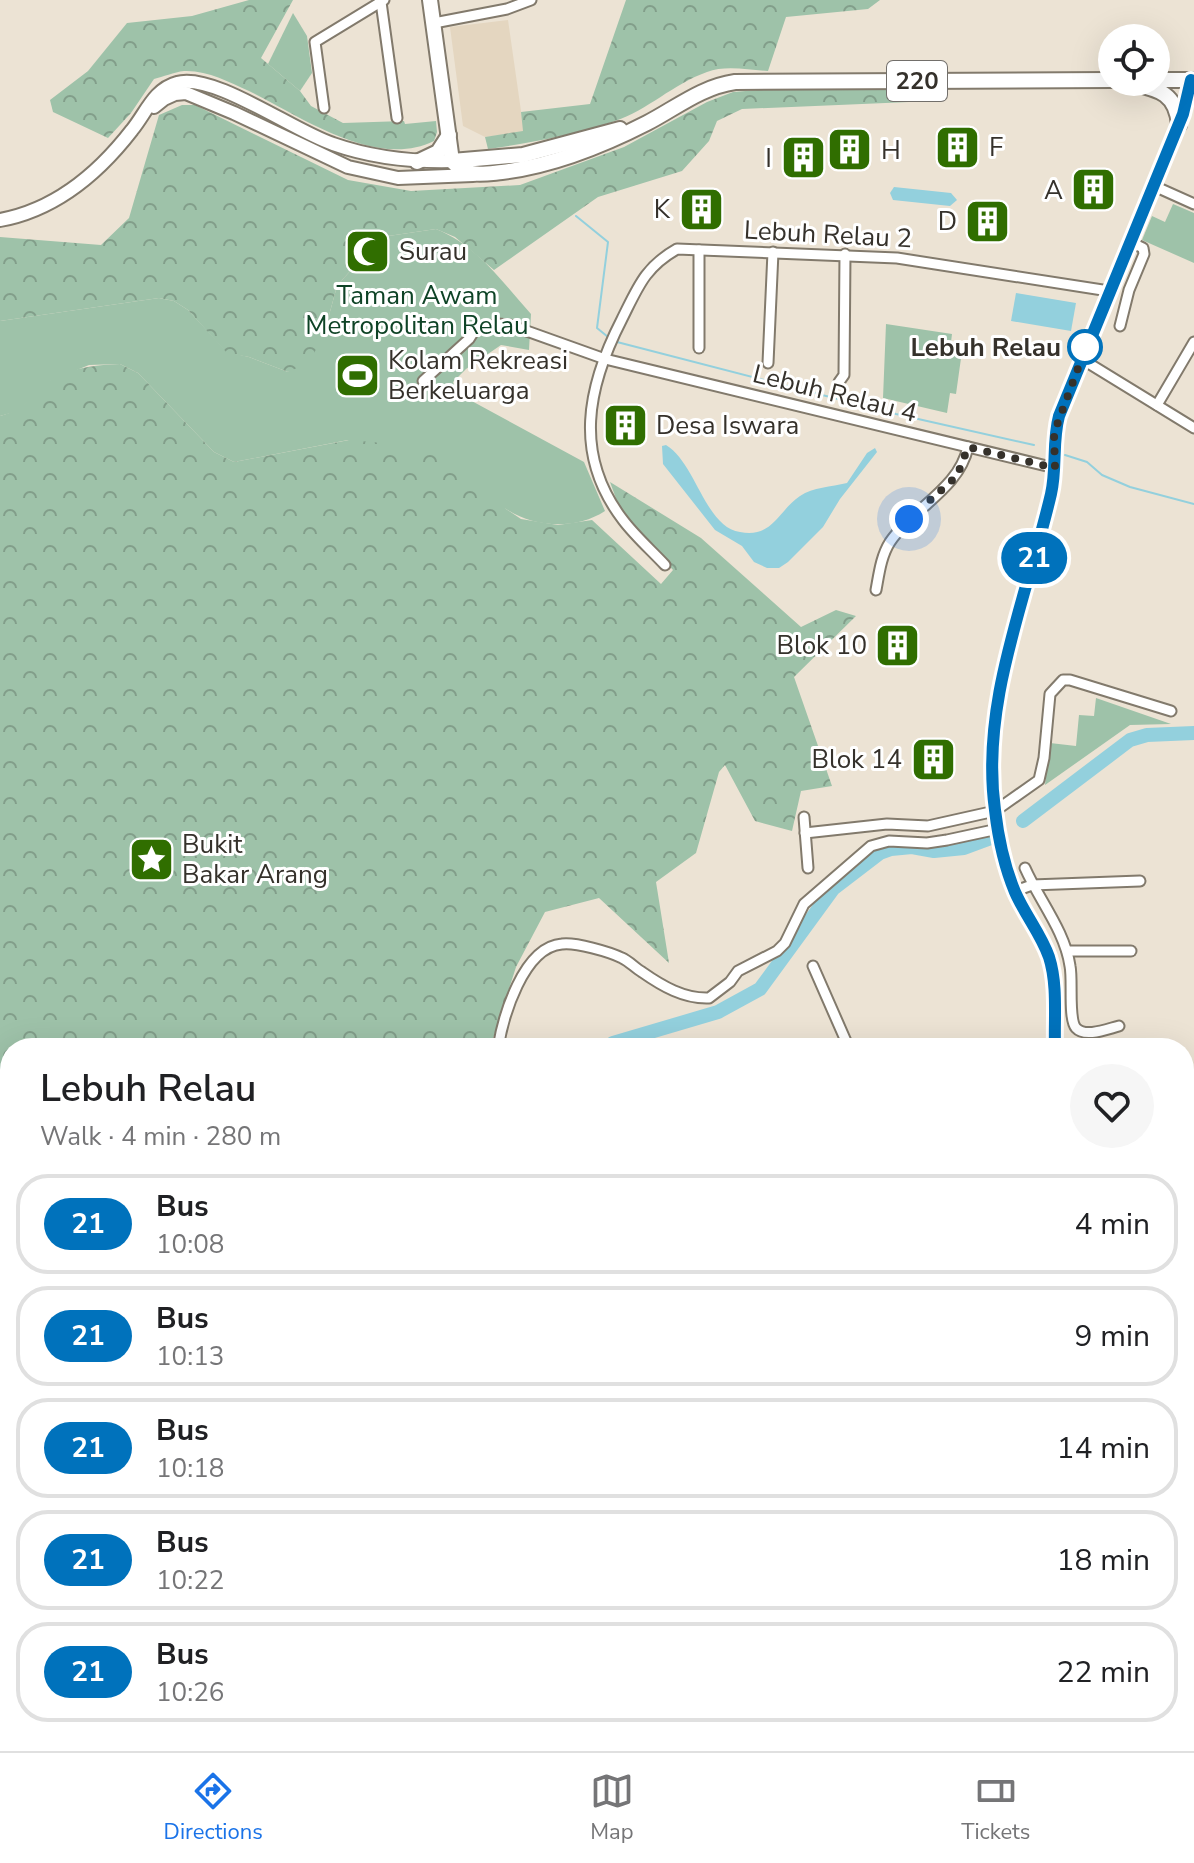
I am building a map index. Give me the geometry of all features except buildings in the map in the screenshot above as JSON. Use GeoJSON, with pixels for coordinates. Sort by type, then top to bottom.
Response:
{"type":"FeatureCollection","features":[{"type":"Feature","properties":{"kind":"main road"},"geometry":{"type":"LineString","coordinates":[[427,179],[445,172],[452,161],[430,0]]}},
{"type":"Feature","properties":{"kind":"main road","name":"220"},"geometry":{"type":"LineString","coordinates":[[0,220],[38,210],[61,198],[113,152],[145,114],[175,94],[186,93],[234,113],[348,167],[398,178],[427,179],[526,169],[588,150],[642,125],[704,90],[735,82],[1098,80]]}},
{"type":"Feature","properties":{"kind":"main road"},"geometry":{"type":"LineString","coordinates":[[1170,80],[1193,80]]}},
{"type":"Feature","properties":{"kind":"main road","name":"220"},"geometry":{"type":"LineString","coordinates":[[145,114],[150,103],[166,88],[178,82],[192,81],[207,84],[330,144],[387,159],[417,162],[523,155],[608,131],[642,125]]}},
{"type":"Feature","properties":{"kind":"main road"},"geometry":{"type":"LineString","coordinates":[[1168,96],[1178,113],[1185,118]]}},
{"type":"Feature","properties":{"kind":"main road"},"geometry":{"type":"LineString","coordinates":[[449,134],[460,147],[486,159]]}},
{"type":"Feature","properties":{"kind":"main road"},"geometry":{"type":"LineString","coordinates":[[417,162],[438,152],[449,134]]}},
{"type":"Feature","properties":{"kind":"main road"},"geometry":{"type":"LineString","coordinates":[[452,161],[473,175]]}},
{"type":"Feature","properties":{"kind":"street"},"geometry":{"type":"LineString","coordinates":[[434,23],[507,9],[531,0]]}},
{"type":"Feature","properties":{"kind":"street"},"geometry":{"type":"LineString","coordinates":[[324,108],[315,42],[383,1],[397,118]]}},
{"type":"Feature","properties":{"kind":"street"},"geometry":{"type":"LineString","coordinates":[[1055,1038],[1054,980],[1050,960],[1015,891],[998,829],[992,761],[997,703],[1050,498],[1055,468],[1054,433],[1080,358],[1185,118],[1193,80]]}},
{"type":"Feature","properties":{"kind":"street"},"geometry":{"type":"LineString","coordinates":[[1154,186],[1194,204]]}},
{"type":"Feature","properties":{"kind":"street"},"geometry":{"type":"LineString","coordinates":[[1120,326],[1129,290],[1144,254],[1143,248],[1130,242]]}},
{"type":"Feature","properties":{"kind":"street","name":"Lebuh Relau 2"},"geometry":{"type":"LineString","coordinates":[[665,565],[625,522],[600,480],[590,445],[589,426],[592,396],[613,338],[646,272],[659,259],[677,249],[845,254],[897,258],[1109,291]]}},
{"type":"Feature","properties":{"kind":"street"},"geometry":{"type":"LineString","coordinates":[[699,250],[699,348]]}},
{"type":"Feature","properties":{"kind":"street"},"geometry":{"type":"LineString","coordinates":[[768,363],[773,252]]}},
{"type":"Feature","properties":{"kind":"street"},"geometry":{"type":"LineString","coordinates":[[839,382],[844,375],[845,254]]}},
{"type":"Feature","properties":{"kind":"street","name":"Lebuh Relau 4"},"geometry":{"type":"LineString","coordinates":[[423,381],[474,331],[498,324],[533,332],[605,359],[1055,468]]}},
{"type":"Feature","properties":{"kind":"street"},"geometry":{"type":"LineString","coordinates":[[1157,405],[1194,342]]}},
{"type":"Feature","properties":{"kind":"street"},"geometry":{"type":"LineString","coordinates":[[1080,358],[1194,428]]}},
{"type":"Feature","properties":{"kind":"street"},"geometry":{"type":"LineString","coordinates":[[876,590],[889,543],[917,510],[957,476],[968,447]]}},
{"type":"Feature","properties":{"kind":"street"},"geometry":{"type":"LineString","coordinates":[[805,833],[887,824],[928,826],[995,811],[1039,780],[1050,694],[1063,680],[1171,711]]}},
{"type":"Feature","properties":{"kind":"street"},"geometry":{"type":"LineString","coordinates":[[804,817],[808,868]]}},
{"type":"Feature","properties":{"kind":"street"},"geometry":{"type":"LineString","coordinates":[[501,1038],[510,1001],[520,979],[536,958],[552,946],[570,944],[619,956],[657,982],[687,997],[709,998],[730,982],[738,971],[777,951],[785,943],[804,904],[871,846],[889,841],[927,843],[998,829]]}},
{"type":"Feature","properties":{"kind":"street"},"geometry":{"type":"LineString","coordinates":[[1025,868],[1067,951],[1072,1022],[1077,1029],[1086,1032],[1119,1026]]}},
{"type":"Feature","properties":{"kind":"street"},"geometry":{"type":"LineString","coordinates":[[1015,891],[1032,885],[1140,881]]}},
{"type":"Feature","properties":{"kind":"street"},"geometry":{"type":"LineString","coordinates":[[1067,951],[1131,951]]}},
{"type":"Feature","properties":{"kind":"street"},"geometry":{"type":"LineString","coordinates":[[813,966],[845,1038]]}},
{"type":"Feature","properties":{"kind":"shaded area"},"geometry":{"type":"Polygon","coordinates":[[[508,20],[524,132],[485,137],[463,126],[450,27],[508,20]]]}},
{"type":"Feature","properties":{"kind":"green space"},"geometry":{"type":"Polygon","coordinates":[[[249,0],[293,0],[261,58],[300,91],[311,106],[343,123],[436,121],[434,141],[411,148],[388,149],[363,145],[315,125],[226,80],[193,71],[154,79],[131,113],[108,138],[53,112],[50,100],[88,71],[127,23],[192,16],[249,0]]]}},
{"type":"Feature","properties":{"kind":"green space"},"geometry":{"type":"Polygon","coordinates":[[[626,0],[880,0],[868,9],[786,17],[768,71],[737,68],[714,70],[683,83],[615,121],[552,138],[488,149],[485,137],[523,131],[521,112],[590,104],[626,0]]]}},
{"type":"Feature","properties":{"kind":"green space"},"geometry":{"type":"Polygon","coordinates":[[[293,13],[307,36],[312,73],[300,91],[268,64],[293,13]]]}},
{"type":"Feature","properties":{"kind":"green space"},"geometry":{"type":"Polygon","coordinates":[[[909,87],[909,102],[742,109],[717,121],[709,141],[682,171],[598,197],[494,270],[455,237],[436,229],[361,240],[358,262],[337,286],[325,330],[310,362],[288,372],[249,357],[227,353],[188,310],[174,301],[159,298],[0,321],[0,237],[101,245],[129,218],[159,115],[182,105],[195,105],[348,180],[411,191],[520,185],[624,147],[707,102],[733,92],[785,88],[909,87]]]}},
{"type":"Feature","properties":{"kind":"green space"},"geometry":{"type":"Polygon","coordinates":[[[1173,204],[1194,213],[1194,263],[1142,240],[1152,216],[1165,222],[1173,204]]]}},
{"type":"Feature","properties":{"kind":"green space","name":"Taman Awam Metropolitan Relau"},"geometry":{"type":"Polygon","coordinates":[[[436,229],[477,255],[531,314],[529,350],[501,345],[453,382],[457,393],[584,462],[605,511],[569,524],[530,520],[348,440],[234,462],[214,452],[138,373],[120,364],[89,365],[50,381],[18,411],[0,416],[0,321],[159,298],[174,301],[188,310],[227,352],[288,372],[325,330],[337,286],[358,262],[361,240],[436,229]]]}},
{"type":"Feature","properties":{"kind":"green space"},"geometry":{"type":"Polygon","coordinates":[[[886,324],[952,334],[951,342],[963,344],[956,394],[950,393],[947,413],[883,398],[886,324]]]}},
{"type":"Feature","properties":{"kind":"green space"},"geometry":{"type":"Polygon","coordinates":[[[120,364],[138,373],[214,452],[234,462],[349,440],[418,446],[451,457],[506,509],[521,519],[558,525],[592,520],[661,584],[673,570],[622,515],[610,482],[701,538],[801,627],[836,610],[856,616],[794,677],[832,786],[801,791],[792,831],[755,821],[725,765],[719,772],[696,853],[656,882],[669,963],[599,898],[545,912],[516,967],[493,1038],[0,1038],[0,416],[22,406],[46,383],[63,374],[91,366],[120,364]]]}},
{"type":"Feature","properties":{"kind":"green space"},"geometry":{"type":"Polygon","coordinates":[[[1096,698],[1171,724],[1130,725],[1045,785],[1050,743],[1076,746],[1079,715],[1094,716],[1096,698]]]}},
{"type":"Feature","properties":{"kind":"water"},"geometry":{"type":"Polygon","coordinates":[[[894,187],[951,193],[957,200],[950,206],[893,200],[890,193],[894,187]]]}},
{"type":"Feature","properties":{"kind":"water"},"geometry":{"type":"Polygon","coordinates":[[[1016,293],[1076,303],[1071,331],[1011,321],[1016,293]]]}},
{"type":"Feature","properties":{"kind":"water"},"geometry":{"type":"Polygon","coordinates":[[[666,445],[685,465],[718,519],[728,528],[751,533],[774,522],[805,493],[847,483],[867,453],[875,448],[877,452],[840,499],[823,527],[788,562],[779,568],[767,568],[754,562],[742,546],[715,530],[663,464],[662,446],[666,445]]]}},
{"type":"Feature","properties":{"kind":"waterway"},"geometry":{"type":"LineString","coordinates":[[576,216],[608,242],[597,328],[608,337]]}},
{"type":"Feature","properties":{"kind":"waterway"},"geometry":{"type":"LineString","coordinates":[[617,342],[896,414],[1034,445]]}},
{"type":"Feature","properties":{"kind":"waterway"},"geometry":{"type":"LineString","coordinates":[[1065,455],[1087,462],[1102,475],[1130,487],[1194,504]]}},
{"type":"Feature","properties":{"kind":"waterway"},"geometry":{"type":"LineString","coordinates":[[1023,821],[1130,740],[1147,735],[1194,733]]}},
{"type":"Feature","properties":{"kind":"waterway"},"geometry":{"type":"LineString","coordinates":[[630,1038],[718,1012],[760,989],[833,889],[880,853],[912,847],[934,851],[964,848],[991,838]]}},
{"type":"Feature","properties":{"kind":"bus line","name":"21"},"geometry":{"type":"LineString","coordinates":[[1055,1038],[1054,980],[1050,960],[1015,891],[995,811],[992,784],[994,724],[1005,668],[1054,483],[1054,433],[1059,416],[1080,358],[1183,114],[1191,80]]}},
{"type":"Feature","properties":{"kind":"place","name":"F"},"geometry":{"type":"Point","coordinates":[958,147]}},
{"type":"Feature","properties":{"kind":"place","name":"H"},"geometry":{"type":"Point","coordinates":[850,150]}},
{"type":"Feature","properties":{"kind":"place","name":"I"},"geometry":{"type":"Point","coordinates":[803,158]}},
{"type":"Feature","properties":{"kind":"place","name":"A"},"geometry":{"type":"Point","coordinates":[1094,190]}},
{"type":"Feature","properties":{"kind":"place","name":"K"},"geometry":{"type":"Point","coordinates":[701,209]}},
{"type":"Feature","properties":{"kind":"place","name":"D"},"geometry":{"type":"Point","coordinates":[988,221]}},
{"type":"Feature","properties":{"kind":"place","name":"Surau"},"geometry":{"type":"Point","coordinates":[368,251]}},
{"type":"Feature","properties":{"kind":"place","name":"Lebuh Relau"},"geometry":{"type":"Point","coordinates":[1085,347]}},
{"type":"Feature","properties":{"kind":"place","name":"Kolam Rekreasi Berkeluarga"},"geometry":{"type":"Point","coordinates":[357,375]}},
{"type":"Feature","properties":{"kind":"place","name":"Desa Iswara"},"geometry":{"type":"Point","coordinates":[625,425]}},
{"type":"Feature","properties":{"kind":"place","name":"Blok 10"},"geometry":{"type":"Point","coordinates":[898,645]}},
{"type":"Feature","properties":{"kind":"place","name":"Blok 14"},"geometry":{"type":"Point","coordinates":[933,759]}},
{"type":"Feature","properties":{"kind":"place","name":"Bukit Bakar Arang"},"geometry":{"type":"Point","coordinates":[151,859]}},
{"type":"Feature","properties":{"kind":"route"},"geometry":{"type":"LineString","coordinates":[[909,519],[957,476],[968,447],[1055,468],[1054,433],[1090,336],[1085,347]]}}]}
